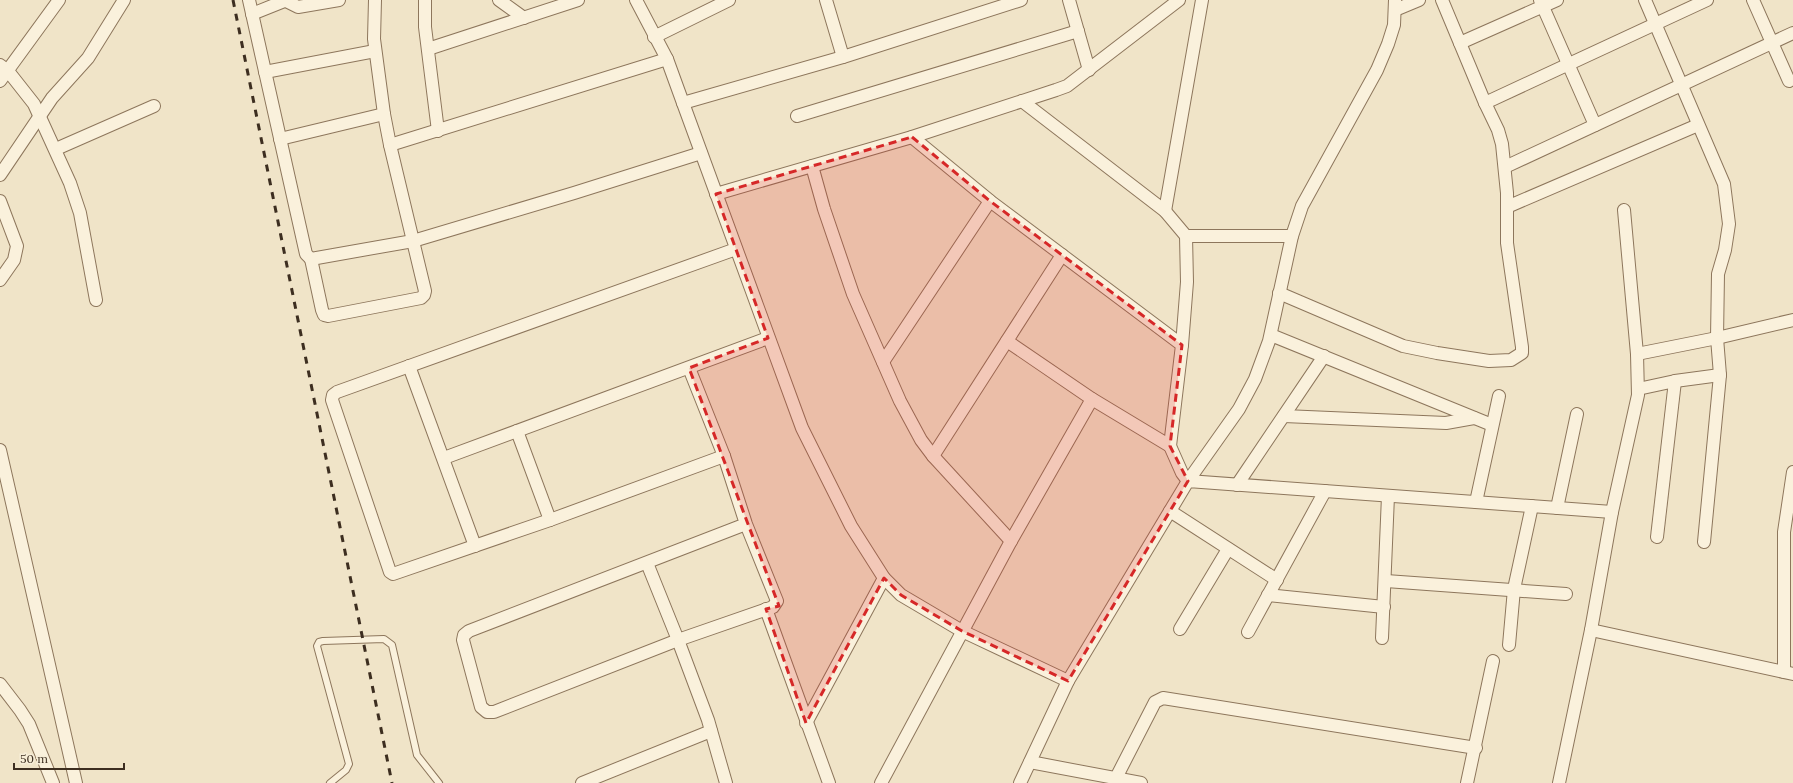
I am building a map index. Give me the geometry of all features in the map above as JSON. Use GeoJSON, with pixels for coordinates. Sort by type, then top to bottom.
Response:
{"type":"FeatureCollection","features":[{"type":"Feature","properties":{"kind":"street"},"geometry":{"type":"LineString","coordinates":[[0,81],[4,68],[59,0]]}},
{"type":"Feature","properties":{"kind":"street"},"geometry":{"type":"LineString","coordinates":[[0,175],[52,98],[88,58],[124,0]]}},
{"type":"Feature","properties":{"kind":"street"},"geometry":{"type":"LineString","coordinates":[[248,0],[306,254],[311,259],[322,310],[324,315],[328,316],[421,298],[425,291],[384,114],[374,39],[375,0]]}},
{"type":"Feature","properties":{"kind":"street"},"geometry":{"type":"LineString","coordinates":[[252,14],[286,0],[298,7],[339,0]]}},
{"type":"Feature","properties":{"kind":"street"},"geometry":{"type":"LineString","coordinates":[[425,0],[425,27],[438,131]]}},
{"type":"Feature","properties":{"kind":"street"},"geometry":{"type":"LineString","coordinates":[[499,0],[524,18]]}},
{"type":"Feature","properties":{"kind":"street"},"geometry":{"type":"LineString","coordinates":[[428,49],[578,0]]}},
{"type":"Feature","properties":{"kind":"street"},"geometry":{"type":"LineString","coordinates":[[636,0],[654,37],[668,59],[683,104],[802,428],[851,526],[884,578],[901,595],[962,631],[1068,681]]}},
{"type":"Feature","properties":{"kind":"street"},"geometry":{"type":"LineString","coordinates":[[654,37],[729,0]]}},
{"type":"Feature","properties":{"kind":"street"},"geometry":{"type":"LineString","coordinates":[[826,0],[843,57]]}},
{"type":"Feature","properties":{"kind":"street"},"geometry":{"type":"LineString","coordinates":[[683,104],[843,57],[1021,0]]}},
{"type":"Feature","properties":{"kind":"street"},"geometry":{"type":"LineString","coordinates":[[1069,0],[1089,70]]}},
{"type":"Feature","properties":{"kind":"street"},"geometry":{"type":"LineString","coordinates":[[716,194],[912,137],[1068,86],[1179,0]]}},
{"type":"Feature","properties":{"kind":"street"},"geometry":{"type":"LineString","coordinates":[[1165,210],[1202,0]]}},
{"type":"Feature","properties":{"kind":"street"},"geometry":{"type":"LineString","coordinates":[[1020,783],[1068,681],[1188,481],[1239,409],[1255,379],[1264,358],[1271,335],[1292,236],[1302,206],[1377,70],[1388,44],[1394,24],[1395,5],[1419,0]]}},
{"type":"Feature","properties":{"kind":"street"},"geometry":{"type":"LineString","coordinates":[[1280,294],[1403,346],[1489,361],[1511,360],[1522,353],[1507,243],[1505,167],[1498,130],[1485,103],[1442,0]]}},
{"type":"Feature","properties":{"kind":"street"},"geometry":{"type":"LineString","coordinates":[[1460,43],[1541,3],[1557,0]]}},
{"type":"Feature","properties":{"kind":"street"},"geometry":{"type":"LineString","coordinates":[[1645,0],[1724,184],[1729,224],[1725,250],[1718,274],[1716,338],[1720,375],[1704,542]]}},
{"type":"Feature","properties":{"kind":"street"},"geometry":{"type":"LineString","coordinates":[[1485,103],[1707,0]]}},
{"type":"Feature","properties":{"kind":"street"},"geometry":{"type":"LineString","coordinates":[[1753,0],[1789,81]]}},
{"type":"Feature","properties":{"kind":"street"},"geometry":{"type":"LineString","coordinates":[[1541,3],[1595,125]]}},
{"type":"Feature","properties":{"kind":"street"},"geometry":{"type":"LineString","coordinates":[[797,116],[1078,31]]}},
{"type":"Feature","properties":{"kind":"street"},"geometry":{"type":"LineString","coordinates":[[1505,167],[1793,32]]}},
{"type":"Feature","properties":{"kind":"street"},"geometry":{"type":"LineString","coordinates":[[265,72],[375,51]]}},
{"type":"Feature","properties":{"kind":"street"},"geometry":{"type":"LineString","coordinates":[[390,145],[668,59]]}},
{"type":"Feature","properties":{"kind":"street"},"geometry":{"type":"LineString","coordinates":[[4,68],[25,91],[40,115],[70,183],[80,212],[96,300]]}},
{"type":"Feature","properties":{"kind":"street"},"geometry":{"type":"LineString","coordinates":[[1022,102],[1165,210],[1186,236],[1187,282],[1182,345],[1170,446],[1182,473],[1188,481],[1612,512]]}},
{"type":"Feature","properties":{"kind":"street"},"geometry":{"type":"LineString","coordinates":[[56,149],[154,106]]}},
{"type":"Feature","properties":{"kind":"street"},"geometry":{"type":"LineString","coordinates":[[280,139],[384,114]]}},
{"type":"Feature","properties":{"kind":"street"},"geometry":{"type":"LineString","coordinates":[[1507,207],[1698,125]]}},
{"type":"Feature","properties":{"kind":"street"},"geometry":{"type":"LineString","coordinates":[[912,137],[990,201],[1182,345]]}},
{"type":"Feature","properties":{"kind":"street"},"geometry":{"type":"LineString","coordinates":[[311,259],[413,241],[701,153]]}},
{"type":"Feature","properties":{"kind":"street"},"geometry":{"type":"LineString","coordinates":[[812,166],[824,208],[853,294],[900,401],[921,440],[933,456],[1011,541]]}},
{"type":"Feature","properties":{"kind":"street"},"geometry":{"type":"LineString","coordinates":[[0,201],[17,246],[14,260],[0,280]]}},
{"type":"Feature","properties":{"kind":"street"},"geometry":{"type":"LineString","coordinates":[[884,362],[990,201]]}},
{"type":"Feature","properties":{"kind":"street"},"geometry":{"type":"LineString","coordinates":[[1559,783],[1591,630],[1612,512],[1638,389],[1637,354],[1624,210]]}},
{"type":"Feature","properties":{"kind":"street"},"geometry":{"type":"LineString","coordinates":[[1186,236],[1292,236]]}},
{"type":"Feature","properties":{"kind":"street"},"geometry":{"type":"LineString","coordinates":[[724,456],[550,520],[393,574],[390,572],[332,400],[333,395],[337,392],[736,249]]}},
{"type":"Feature","properties":{"kind":"street"},"geometry":{"type":"LineString","coordinates":[[933,456],[1062,255]]}},
{"type":"Feature","properties":{"kind":"street"},"geometry":{"type":"LineString","coordinates":[[1637,354],[1793,320]]}},
{"type":"Feature","properties":{"kind":"street"},"geometry":{"type":"LineString","coordinates":[[1271,335],[1492,425]]}},
{"type":"Feature","properties":{"kind":"street"},"geometry":{"type":"LineString","coordinates":[[444,458],[768,338]]}},
{"type":"Feature","properties":{"kind":"street"},"geometry":{"type":"LineString","coordinates":[[1007,341],[1092,399],[1170,446]]}},
{"type":"Feature","properties":{"kind":"street"},"geometry":{"type":"LineString","coordinates":[[1236,485],[1324,356]]}},
{"type":"Feature","properties":{"kind":"street"},"geometry":{"type":"LineString","coordinates":[[409,366],[475,546]]}},
{"type":"Feature","properties":{"kind":"street"},"geometry":{"type":"LineString","coordinates":[[689,368],[724,456],[746,524],[777,601],[773,607],[678,640],[494,712],[487,712],[481,707],[463,640],[464,635],[476,628],[746,524]]}},
{"type":"Feature","properties":{"kind":"street"},"geometry":{"type":"LineString","coordinates":[[1638,389],[1675,380],[1720,375]]}},
{"type":"Feature","properties":{"kind":"street"},"geometry":{"type":"LineString","coordinates":[[1657,537],[1675,380]]}},
{"type":"Feature","properties":{"kind":"street"},"geometry":{"type":"LineString","coordinates":[[1476,502],[1499,396]]}},
{"type":"Feature","properties":{"kind":"street"},"geometry":{"type":"LineString","coordinates":[[881,783],[1011,541],[1092,399]]}},
{"type":"Feature","properties":{"kind":"street"},"geometry":{"type":"LineString","coordinates":[[1557,508],[1577,414]]}},
{"type":"Feature","properties":{"kind":"street"},"geometry":{"type":"LineString","coordinates":[[1284,416],[1446,423],[1474,418]]}},
{"type":"Feature","properties":{"kind":"street"},"geometry":{"type":"LineString","coordinates":[[517,431],[550,520]]}},
{"type":"Feature","properties":{"kind":"street"},"geometry":{"type":"LineString","coordinates":[[0,452],[76,783]]}},
{"type":"Feature","properties":{"kind":"street"},"geometry":{"type":"LineString","coordinates":[[1591,630],[1788,673],[1784,532],[1793,472]]}},
{"type":"Feature","properties":{"kind":"street"},"geometry":{"type":"LineString","coordinates":[[1248,632],[1325,491]]}},
{"type":"Feature","properties":{"kind":"street"},"geometry":{"type":"LineString","coordinates":[[1382,638],[1386,581],[1388,496]]}},
{"type":"Feature","properties":{"kind":"street"},"geometry":{"type":"LineString","coordinates":[[1509,645],[1514,589],[1532,506]]}},
{"type":"Feature","properties":{"kind":"street"},"geometry":{"type":"LineString","coordinates":[[1170,511],[1277,580]]}},
{"type":"Feature","properties":{"kind":"street"},"geometry":{"type":"LineString","coordinates":[[1180,629],[1228,549]]}},
{"type":"Feature","properties":{"kind":"street"},"geometry":{"type":"LineString","coordinates":[[647,563],[678,640],[711,731],[726,783]]}},
{"type":"Feature","properties":{"kind":"street"},"geometry":{"type":"LineString","coordinates":[[806,723],[884,578]]}},
{"type":"Feature","properties":{"kind":"street"},"geometry":{"type":"LineString","coordinates":[[1386,581],[1514,589],[1566,594]]}},
{"type":"Feature","properties":{"kind":"street"},"geometry":{"type":"LineString","coordinates":[[1268,595],[1384,607]]}},
{"type":"Feature","properties":{"kind":"street"},"geometry":{"type":"LineString","coordinates":[[766,609],[829,783]]}},
{"type":"Feature","properties":{"kind":"street"},"geometry":{"type":"LineString","coordinates":[[1467,783],[1476,748],[1493,661]]}},
{"type":"Feature","properties":{"kind":"street"},"geometry":{"type":"LineString","coordinates":[[0,684],[29,724],[54,783]]}},
{"type":"Feature","properties":{"kind":"street"},"geometry":{"type":"LineString","coordinates":[[1108,779],[1155,702],[1163,698],[1476,748]]}},
{"type":"Feature","properties":{"kind":"street"},"geometry":{"type":"LineString","coordinates":[[582,783],[711,731]]}},
{"type":"Feature","properties":{"kind":"street"},"geometry":{"type":"LineString","coordinates":[[1030,762],[1108,779],[1141,783]]}},
{"type":"Feature","properties":{"kind":"lane"},"geometry":{"type":"LineString","coordinates":[[330,783],[346,770],[349,764],[316,646],[319,642],[323,641],[384,639],[392,645],[417,755],[440,783]]}},
{"type":"Feature","properties":{"kind":"highlighted area"},"geometry":{"type":"Polygon","coordinates":[[[912,137],[990,201],[1182,345],[1170,446],[1188,481],[1068,681],[962,631],[901,595],[884,578],[806,723],[766,609],[779,606],[689,368],[768,338],[716,194],[912,137]]]}},
{"type":"Feature","properties":{"kind":"railway"},"geometry":{"type":"LineString","coordinates":[[233,0],[392,783]]}}]}
